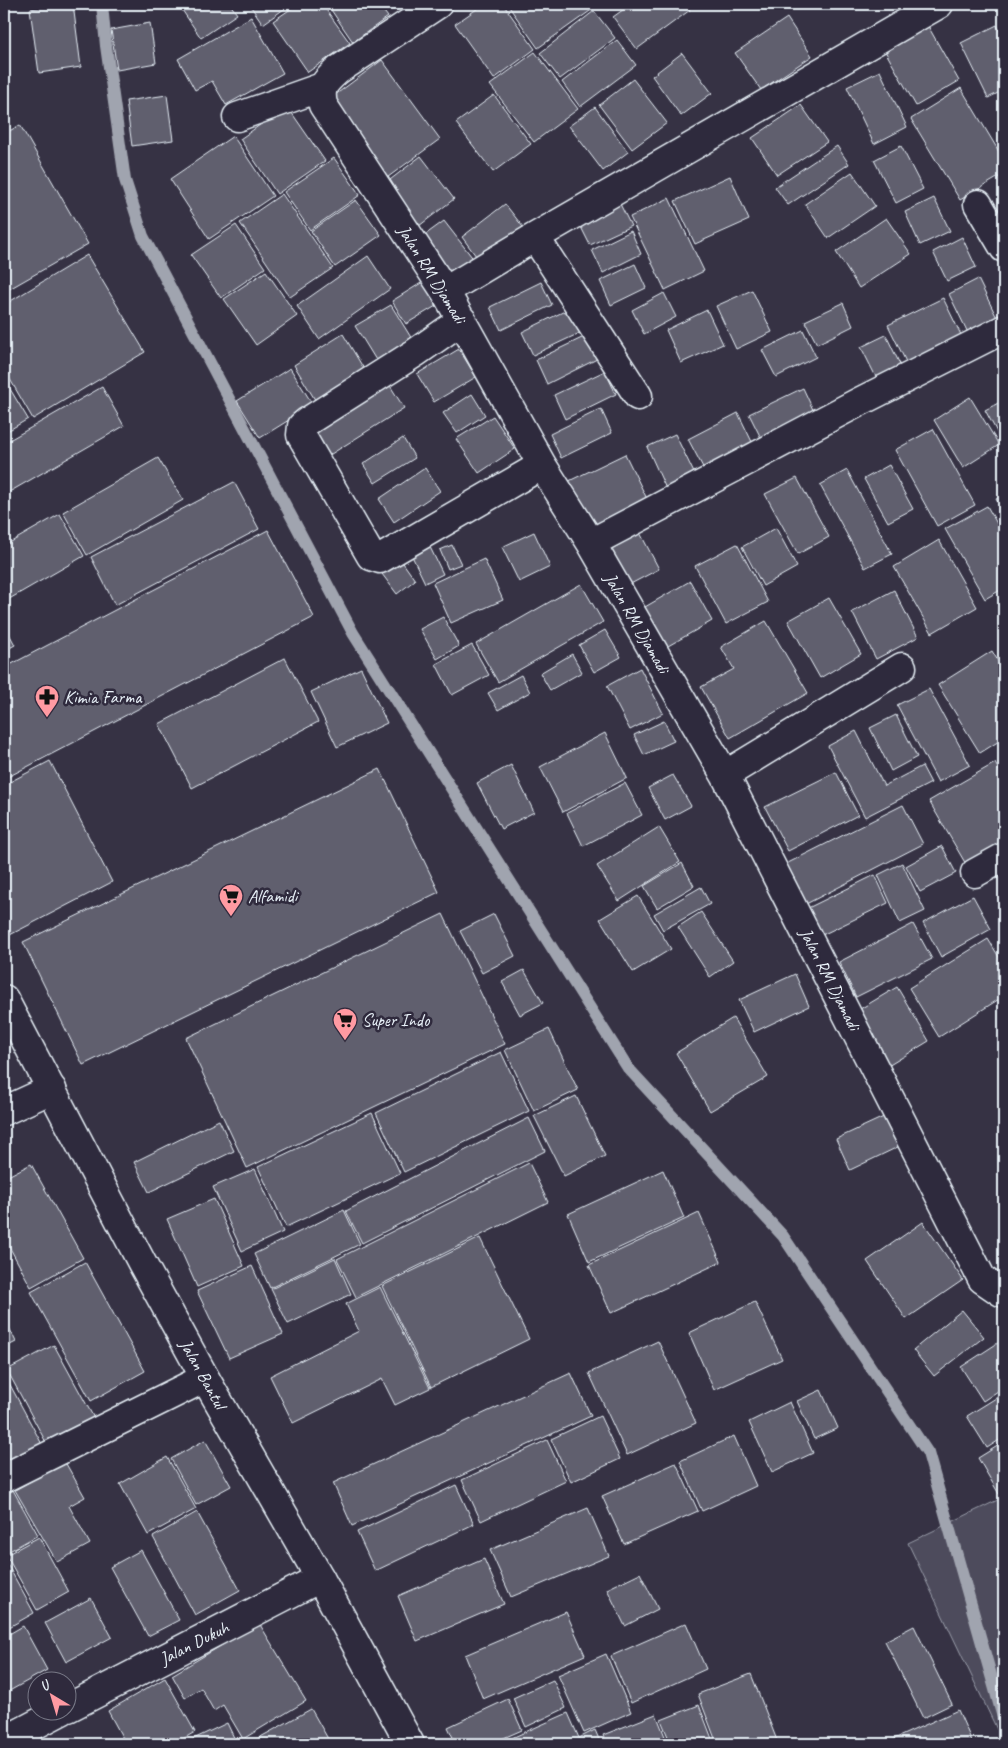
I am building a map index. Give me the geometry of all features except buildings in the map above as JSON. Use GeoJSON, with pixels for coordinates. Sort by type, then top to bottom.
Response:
{"type":"FeatureCollection","features":[{"type":"Feature","properties":{"kind":"street"},"geometry":{"type":"LineString","coordinates":[[237,117],[322,87],[338,70],[438,4]]}},
{"type":"Feature","properties":{"kind":"street"},"geometry":{"type":"LineString","coordinates":[[445,291],[939,4]]}},
{"type":"Feature","properties":{"kind":"street","name":"Jalan RM Djamadi"},"geometry":{"type":"LineString","coordinates":[[322,87],[321,96],[328,115],[445,291],[542,465],[591,543],[725,775],[982,1279],[1004,1293]]}},
{"type":"Feature","properties":{"kind":"street"},"geometry":{"type":"LineString","coordinates":[[978,204],[1004,248]]}},
{"type":"Feature","properties":{"kind":"street"},"geometry":{"type":"LineString","coordinates":[[535,237],[638,396]]}},
{"type":"Feature","properties":{"kind":"street"},"geometry":{"type":"LineString","coordinates":[[462,320],[415,353],[308,421],[302,426],[301,435],[371,556],[380,559],[542,465]]}},
{"type":"Feature","properties":{"kind":"street"},"geometry":{"type":"LineString","coordinates":[[591,543],[859,402],[1004,329]]}},
{"type":"Feature","properties":{"kind":"street"},"geometry":{"type":"LineString","coordinates":[[725,775],[902,667]]}},
{"type":"Feature","properties":{"kind":"street"},"geometry":{"type":"LineString","coordinates":[[975,873],[1004,857]]}},
{"type":"Feature","properties":{"kind":"street","name":"Jalan Bantul"},"geometry":{"type":"LineString","coordinates":[[4,999],[142,1263],[205,1378],[320,1578],[410,1744]]}},
{"type":"Feature","properties":{"kind":"street"},"geometry":{"type":"LineString","coordinates":[[4,1112],[52,1090]]}},
{"type":"Feature","properties":{"kind":"street"},"geometry":{"type":"LineString","coordinates":[[4,1478],[205,1378]]}},
{"type":"Feature","properties":{"kind":"street","name":"Jalan Dukuh"},"geometry":{"type":"LineString","coordinates":[[78,1703],[320,1578]]}},
{"type":"Feature","properties":{"kind":"street"},"geometry":{"type":"LineString","coordinates":[[16,1739],[47,1720]]}},
{"type":"Feature","properties":{"kind":"shaded area"},"geometry":{"type":"Polygon","coordinates":[[[1004,1497],[1004,1744],[908,1543],[1004,1497]]]}},
{"type":"Feature","properties":{"kind":"waterway"},"geometry":{"type":"LineString","coordinates":[[102,4],[125,180],[143,236],[353,633],[628,1068],[783,1236],[928,1453],[1004,1721]]}},
{"type":"Feature","properties":{"kind":"place","name":"Kimia Farma"},"geometry":{"type":"Point","coordinates":[47,718]}},
{"type":"Feature","properties":{"kind":"place","name":"Alfamidi"},"geometry":{"type":"Point","coordinates":[231,917]}},
{"type":"Feature","properties":{"kind":"place","name":"Super Indo"},"geometry":{"type":"Point","coordinates":[345,1041]}}]}
